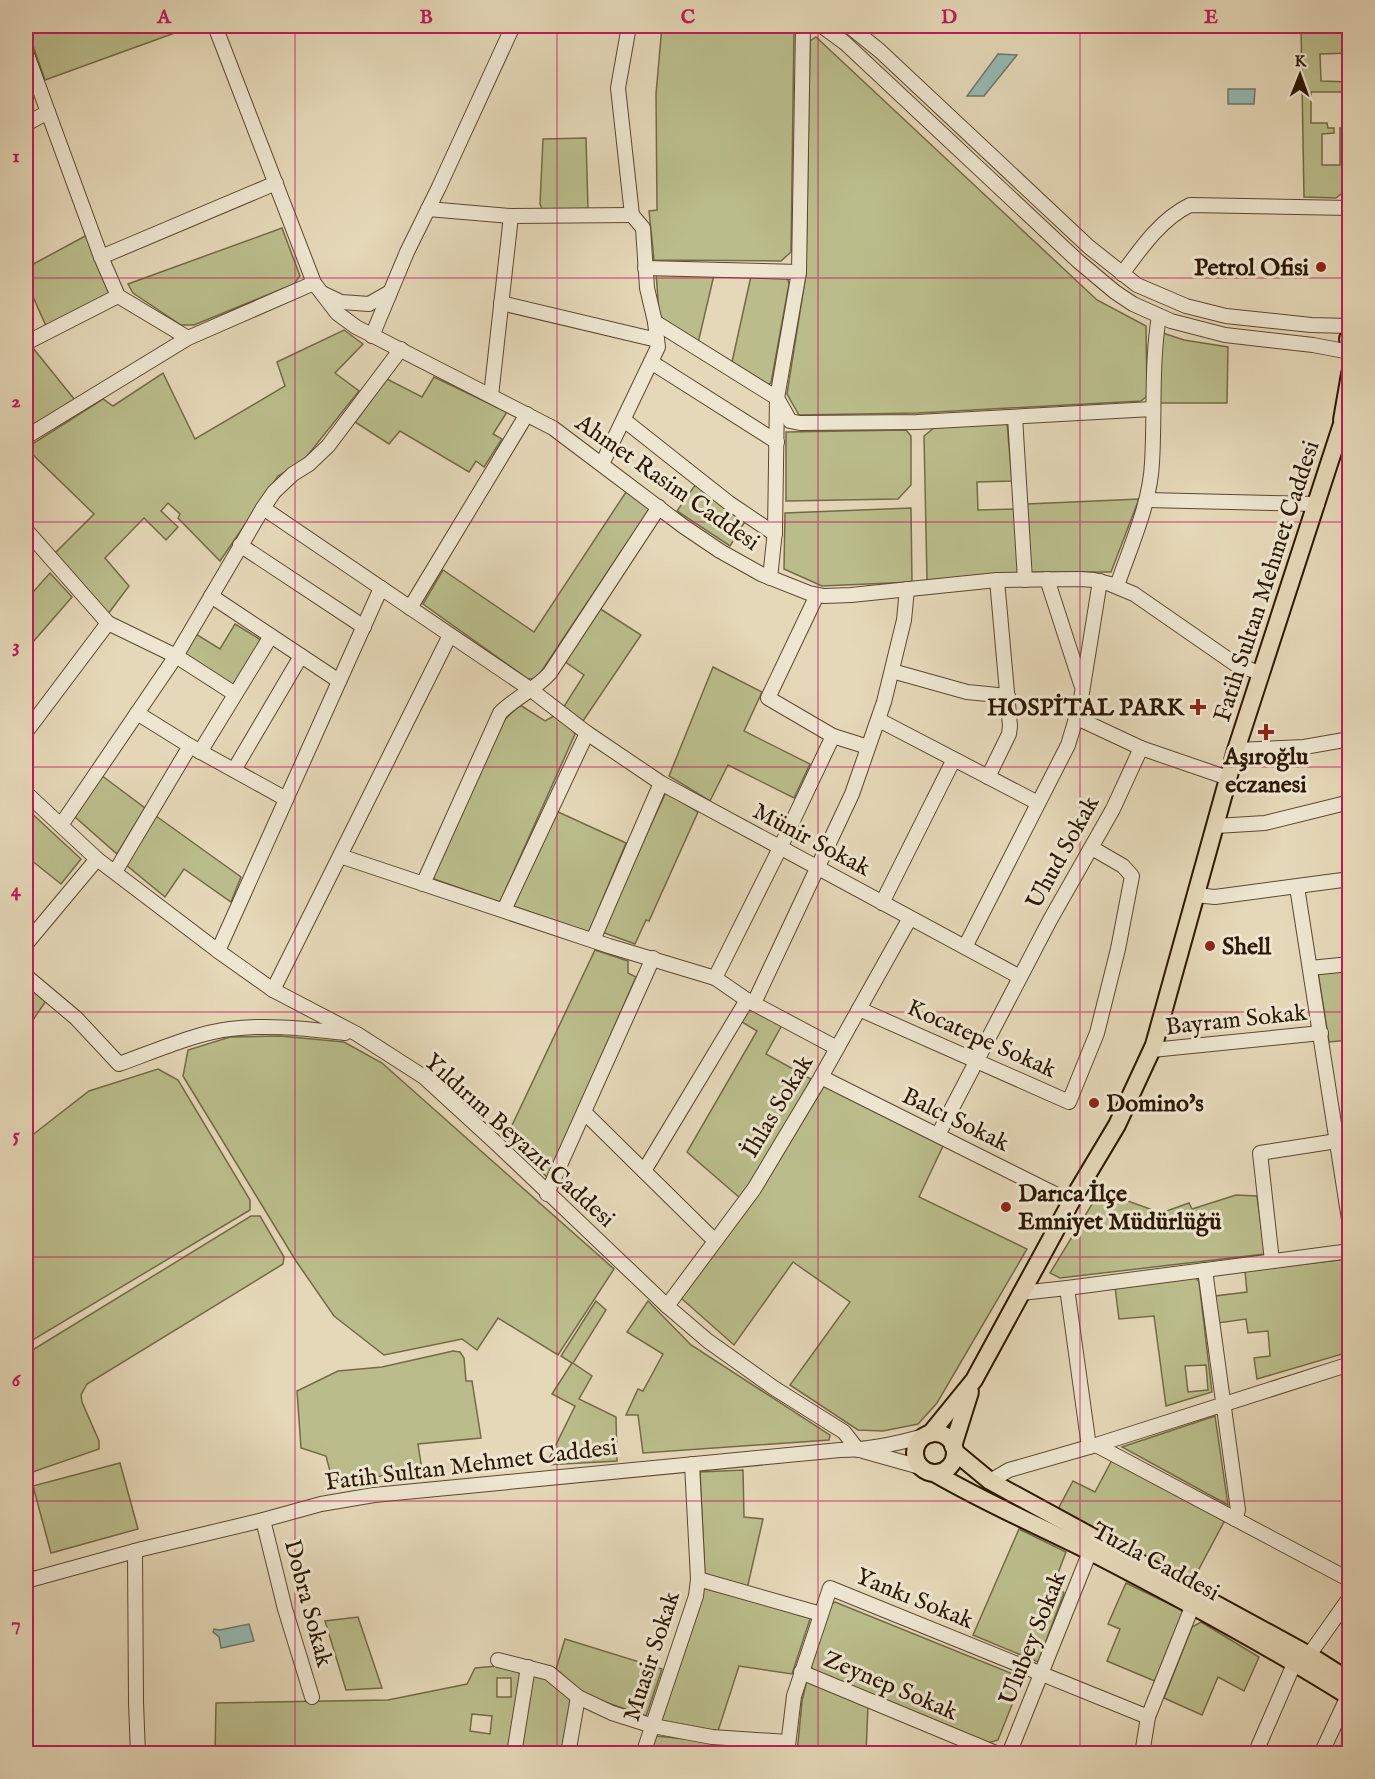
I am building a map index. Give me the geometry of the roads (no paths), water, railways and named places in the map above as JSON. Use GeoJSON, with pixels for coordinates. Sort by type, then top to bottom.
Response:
{"type":"FeatureCollection","features":[{"type":"Feature","properties":{"kind":"main road"},"geometry":{"type":"LineString","coordinates":[[1342,329],[1348,339],[1344,350]]}},
{"type":"Feature","properties":{"kind":"main road","name":"Fatih Sultan Mehmet Caddesi"},"geometry":{"type":"LineString","coordinates":[[1345,423],[1350,372]]}},
{"type":"Feature","properties":{"kind":"main road","name":"Fatih Sultan Mehmet Caddesi"},"geometry":{"type":"LineString","coordinates":[[927,1435],[974,1380],[1071,1202],[1117,1125],[1152,1050],[1236,750],[1350,409]]}},
{"type":"Feature","properties":{"kind":"main road"},"geometry":{"type":"LineString","coordinates":[[954,1449],[943,1435],[927,1435],[916,1445],[914,1451],[920,1467],[930,1473],[936,1474],[948,1469],[954,1458],[954,1449],[974,1380]]}},
{"type":"Feature","properties":{"kind":"main road","name":"Tuzla Caddesi"},"geometry":{"type":"LineString","coordinates":[[954,1449],[990,1481],[1192,1607],[1349,1692]]}},
{"type":"Feature","properties":{"kind":"main road","name":"Tuzla Caddesi"},"geometry":{"type":"LineString","coordinates":[[936,1474],[962,1489],[1093,1545],[1309,1655],[1349,1692]]}},
{"type":"Feature","properties":{"kind":"street","name":"Ahmet Rasim Caddesi"},"geometry":{"type":"LineString","coordinates":[[215,26],[317,288],[336,313],[372,336],[554,428],[682,526],[720,551],[770,578],[817,595],[842,595],[997,580],[1080,579],[1100,581],[1117,586],[1151,605],[1234,664],[1260,673]]}},
{"type":"Feature","properties":{"kind":"street"},"geometry":{"type":"LineString","coordinates":[[372,336],[390,292],[513,26]]}},
{"type":"Feature","properties":{"kind":"street"},"geometry":{"type":"LineString","coordinates":[[602,464],[658,347],[647,288],[643,228],[632,215],[618,88],[629,26]]}},
{"type":"Feature","properties":{"kind":"street"},"geometry":{"type":"LineString","coordinates":[[770,578],[775,534],[777,398],[799,272],[803,26]]}},
{"type":"Feature","properties":{"kind":"street"},"geometry":{"type":"LineString","coordinates":[[822,26],[845,44],[1078,261],[1115,292],[1159,316],[1188,327],[1225,335],[1344,350],[1343,358],[1350,372]]}},
{"type":"Feature","properties":{"kind":"street"},"geometry":{"type":"LineString","coordinates":[[849,26],[880,51],[1089,247],[1137,285],[1160,296],[1209,313],[1342,329],[1350,326]]}},
{"type":"Feature","properties":{"kind":"street"},"geometry":{"type":"LineString","coordinates":[[26,52],[118,296],[188,338]]}},
{"type":"Feature","properties":{"kind":"street"},"geometry":{"type":"LineString","coordinates":[[26,124],[48,112]]}},
{"type":"Feature","properties":{"kind":"street"},"geometry":{"type":"LineString","coordinates":[[101,256],[276,183]]}},
{"type":"Feature","properties":{"kind":"street"},"geometry":{"type":"LineString","coordinates":[[1122,274],[1152,234],[1181,210],[1191,205],[1350,208]]}},
{"type":"Feature","properties":{"kind":"street"},"geometry":{"type":"LineString","coordinates":[[429,209],[511,216],[632,215]]}},
{"type":"Feature","properties":{"kind":"street"},"geometry":{"type":"LineString","coordinates":[[491,396],[511,216]]}},
{"type":"Feature","properties":{"kind":"street"},"geometry":{"type":"LineString","coordinates":[[645,268],[799,272]]}},
{"type":"Feature","properties":{"kind":"street"},"geometry":{"type":"LineString","coordinates":[[26,437],[188,338],[317,288],[341,302],[369,304],[390,292]]}},
{"type":"Feature","properties":{"kind":"street"},"geometry":{"type":"LineString","coordinates":[[26,343],[118,296]]}},
{"type":"Feature","properties":{"kind":"street"},"geometry":{"type":"LineString","coordinates":[[501,303],[657,340]]}},
{"type":"Feature","properties":{"kind":"street"},"geometry":{"type":"LineString","coordinates":[[1117,586],[1147,500],[1152,464],[1152,409],[1159,316]]}},
{"type":"Feature","properties":{"kind":"street"},"geometry":{"type":"LineString","coordinates":[[1342,329],[1350,320]]}},
{"type":"Feature","properties":{"kind":"street"},"geometry":{"type":"LineString","coordinates":[[655,322],[777,398],[790,421],[800,423],[917,422],[1152,409]]}},
{"type":"Feature","properties":{"kind":"street"},"geometry":{"type":"LineString","coordinates":[[61,825],[176,656],[263,508],[292,474],[309,464],[328,446],[401,349]]}},
{"type":"Feature","properties":{"kind":"street"},"geometry":{"type":"LineString","coordinates":[[651,362],[777,442]]}},
{"type":"Feature","properties":{"kind":"street"},"geometry":{"type":"LineString","coordinates":[[410,608],[527,414]]}},
{"type":"Feature","properties":{"kind":"street"},"geometry":{"type":"LineString","coordinates":[[1015,417],[1024,580]]}},
{"type":"Feature","properties":{"kind":"street"},"geometry":{"type":"LineString","coordinates":[[624,420],[729,503],[775,534]]}},
{"type":"Feature","properties":{"kind":"street"},"geometry":{"type":"LineString","coordinates":[[1147,500],[1317,504]]}},
{"type":"Feature","properties":{"kind":"street"},"geometry":{"type":"LineString","coordinates":[[423,884],[500,713],[512,701],[540,685],[550,673],[659,507]]}},
{"type":"Feature","properties":{"kind":"street","name":"Münir Sokak"},"geometry":{"type":"LineString","coordinates":[[263,508],[530,689],[586,733],[662,783],[1020,977]]}},
{"type":"Feature","properties":{"kind":"street"},"geometry":{"type":"LineString","coordinates":[[26,530],[108,623],[176,656],[235,694]]}},
{"type":"Feature","properties":{"kind":"street"},"geometry":{"type":"LineString","coordinates":[[240,545],[364,627]]}},
{"type":"Feature","properties":{"kind":"street"},"geometry":{"type":"LineString","coordinates":[[1047,579],[1082,689]]}},
{"type":"Feature","properties":{"kind":"street"},"geometry":{"type":"LineString","coordinates":[[988,777],[1009,734],[1008,696],[997,580]]}},
{"type":"Feature","properties":{"kind":"street"},"geometry":{"type":"LineString","coordinates":[[965,947],[1056,771],[1077,718],[1100,581]]}},
{"type":"Feature","properties":{"kind":"street"},"geometry":{"type":"LineString","coordinates":[[218,951],[381,588]]}},
{"type":"Feature","properties":{"kind":"street"},"geometry":{"type":"LineString","coordinates":[[644,1171],[751,1001],[818,868],[852,794],[879,720],[904,620],[907,589]]}},
{"type":"Feature","properties":{"kind":"street"},"geometry":{"type":"LineString","coordinates":[[817,595],[768,698],[833,736],[868,747]]}},
{"type":"Feature","properties":{"kind":"street"},"geometry":{"type":"LineString","coordinates":[[211,596],[339,681]]}},
{"type":"Feature","properties":{"kind":"street"},"geometry":{"type":"LineString","coordinates":[[26,732],[108,623]]}},
{"type":"Feature","properties":{"kind":"street"},"geometry":{"type":"LineString","coordinates":[[273,990],[450,635]]}},
{"type":"Feature","properties":{"kind":"street"},"geometry":{"type":"LineString","coordinates":[[115,872],[195,749],[235,694],[271,636]]}},
{"type":"Feature","properties":{"kind":"street"},"geometry":{"type":"LineString","coordinates":[[234,770],[301,656]]}},
{"type":"Feature","properties":{"kind":"street"},"geometry":{"type":"LineString","coordinates":[[892,671],[967,692],[1008,696]]}},
{"type":"Feature","properties":{"kind":"street"},"geometry":{"type":"LineString","coordinates":[[137,713],[195,749],[286,799]]}},
{"type":"Feature","properties":{"kind":"street"},"geometry":{"type":"LineString","coordinates":[[1077,718],[1141,748],[1228,778]]}},
{"type":"Feature","properties":{"kind":"street"},"geometry":{"type":"LineString","coordinates":[[879,720],[953,761],[1038,803]]}},
{"type":"Feature","properties":{"kind":"street"},"geometry":{"type":"LineString","coordinates":[[504,910],[586,733]]}},
{"type":"Feature","properties":{"kind":"street"},"geometry":{"type":"LineString","coordinates":[[715,978],[833,736]]}},
{"type":"Feature","properties":{"kind":"street"},"geometry":{"type":"LineString","coordinates":[[1236,750],[1304,747],[1350,739]]}},
{"type":"Feature","properties":{"kind":"street","name":"Uhud Sokak"},"geometry":{"type":"LineString","coordinates":[[1020,977],[1085,855],[1092,848],[1113,809],[1141,748]]}},
{"type":"Feature","properties":{"kind":"street"},"geometry":{"type":"LineString","coordinates":[[882,903],[953,761]]}},
{"type":"Feature","properties":{"kind":"street"},"geometry":{"type":"LineString","coordinates":[[593,940],[662,783]]}},
{"type":"Feature","properties":{"kind":"street","name":"Yıldırım Beyazıt Caddesi"},"geometry":{"type":"LineString","coordinates":[[26,793],[97,859],[218,951],[273,990],[357,1034],[423,1077],[496,1143],[667,1306],[718,1348],[774,1388],[844,1432],[858,1450]]}},
{"type":"Feature","properties":{"kind":"street"},"geometry":{"type":"LineString","coordinates":[[1216,826],[1265,823],[1350,802]]}},
{"type":"Feature","properties":{"kind":"street","name":"Kocatepe Sokak"},"geometry":{"type":"LineString","coordinates":[[859,1009],[1069,1102],[1097,1033],[1118,949],[1132,876],[1123,866],[1092,848]]}},
{"type":"Feature","properties":{"kind":"street"},"geometry":{"type":"LineString","coordinates":[[340,856],[715,978],[751,1001],[837,1048]]}},
{"type":"Feature","properties":{"kind":"street"},"geometry":{"type":"LineString","coordinates":[[26,944],[97,859]]}},
{"type":"Feature","properties":{"kind":"street"},"geometry":{"type":"LineString","coordinates":[[1195,895],[1215,897],[1350,879]]}},
{"type":"Feature","properties":{"kind":"street","name":"Bayram Sokak"},"geometry":{"type":"LineString","coordinates":[[1152,1050],[1321,1033],[1297,887]]}},
{"type":"Feature","properties":{"kind":"street","name":"İhlas Sokak"},"geometry":{"type":"LineString","coordinates":[[667,1306],[754,1188],[821,1077],[910,918]]}},
{"type":"Feature","properties":{"kind":"street"},"geometry":{"type":"LineString","coordinates":[[547,1194],[653,958]]}},
{"type":"Feature","properties":{"kind":"street"},"geometry":{"type":"LineString","coordinates":[[1310,968],[1350,964]]}},
{"type":"Feature","properties":{"kind":"street"},"geometry":{"type":"LineString","coordinates":[[26,976],[76,1018],[119,1064],[202,1035],[228,1029],[284,1028],[357,1034]]}},
{"type":"Feature","properties":{"kind":"street"},"geometry":{"type":"LineString","coordinates":[[938,1135],[1020,977]]}},
{"type":"Feature","properties":{"kind":"street"},"geometry":{"type":"LineString","coordinates":[[1321,1033],[1343,1140],[1350,1226]]}},
{"type":"Feature","properties":{"kind":"street","name":"Balcı Sokak"},"geometry":{"type":"LineString","coordinates":[[821,1077],[1071,1202]]}},
{"type":"Feature","properties":{"kind":"street"},"geometry":{"type":"LineString","coordinates":[[584,1112],[715,1241]]}},
{"type":"Feature","properties":{"kind":"street"},"geometry":{"type":"LineString","coordinates":[[1272,1261],[1260,1153],[1343,1140]]}},
{"type":"Feature","properties":{"kind":"street"},"geometry":{"type":"LineString","coordinates":[[1021,1293],[1350,1251]]}},
{"type":"Feature","properties":{"kind":"street"},"geometry":{"type":"LineString","coordinates":[[1205,1270],[1238,1510],[1235,1519]]}},
{"type":"Feature","properties":{"kind":"street"},"geometry":{"type":"LineString","coordinates":[[1067,1288],[1093,1446]]}},
{"type":"Feature","properties":{"kind":"street"},"geometry":{"type":"LineString","coordinates":[[990,1481],[1009,1470],[1093,1446],[1350,1364]]}},
{"type":"Feature","properties":{"kind":"street","name":"Fatih Sultan Mehmet Caddesi"},"geometry":{"type":"LineString","coordinates":[[26,1581],[321,1504],[374,1495],[858,1450],[895,1444],[927,1435]]}},
{"type":"Feature","properties":{"kind":"street"},"geometry":{"type":"LineString","coordinates":[[1093,1446],[1350,1580]]}},
{"type":"Feature","properties":{"kind":"street","name":"Fatih Sultan Mehmet Caddesi"},"geometry":{"type":"LineString","coordinates":[[858,1450],[920,1467]]}},
{"type":"Feature","properties":{"kind":"street","name":"Muasir Sokak"},"geometry":{"type":"LineString","coordinates":[[643,1754],[696,1596],[698,1579],[692,1464]]}},
{"type":"Feature","properties":{"kind":"street","name":"Dobra Sokak"},"geometry":{"type":"LineString","coordinates":[[263,1520],[285,1609],[312,1697]]}},
{"type":"Feature","properties":{"kind":"street","name":"Ulubey Sokak"},"geometry":{"type":"LineString","coordinates":[[1009,1754],[1093,1545]]}},
{"type":"Feature","properties":{"kind":"street"},"geometry":{"type":"LineString","coordinates":[[135,1551],[138,1754]]}},
{"type":"Feature","properties":{"kind":"street"},"geometry":{"type":"LineString","coordinates":[[698,1579],[821,1614]]}},
{"type":"Feature","properties":{"kind":"street","name":"Yankı Sokak"},"geometry":{"type":"LineString","coordinates":[[788,1748],[794,1696],[830,1588],[1042,1674]]}},
{"type":"Feature","properties":{"kind":"street"},"geometry":{"type":"LineString","coordinates":[[1309,1655],[1350,1597]]}},
{"type":"Feature","properties":{"kind":"street"},"geometry":{"type":"LineString","coordinates":[[1142,1754],[1148,1718],[1192,1607]]}},
{"type":"Feature","properties":{"kind":"street"},"geometry":{"type":"LineString","coordinates":[[498,1660],[549,1673],[578,1696],[612,1713],[653,1726],[788,1748]]}},
{"type":"Feature","properties":{"kind":"street"},"geometry":{"type":"LineString","coordinates":[[1255,1754],[1294,1664]]}},
{"type":"Feature","properties":{"kind":"street"},"geometry":{"type":"LineString","coordinates":[[514,1754],[528,1667]]}},
{"type":"Feature","properties":{"kind":"street","name":"Zeynep Sokak"},"geometry":{"type":"LineString","coordinates":[[801,1672],[998,1754]]}},
{"type":"Feature","properties":{"kind":"street"},"geometry":{"type":"LineString","coordinates":[[1042,1674],[1148,1718]]}},
{"type":"Feature","properties":{"kind":"street"},"geometry":{"type":"LineString","coordinates":[[1321,1754],[1349,1692]]}},
{"type":"Feature","properties":{"kind":"street"},"geometry":{"type":"LineString","coordinates":[[568,1754],[578,1696]]}},
{"type":"Feature","properties":{"kind":"water"},"geometry":{"type":"Polygon","coordinates":[[[998,54],[1017,55],[984,96],[967,96],[998,54]]]}},
{"type":"Feature","properties":{"kind":"water"},"geometry":{"type":"Polygon","coordinates":[[[1228,89],[1255,89],[1254,104],[1228,104],[1228,89]]]}},
{"type":"Feature","properties":{"kind":"water"},"geometry":{"type":"Polygon","coordinates":[[[249,1624],[254,1641],[221,1648],[219,1637],[213,1632],[214,1629],[220,1630],[249,1624]]]}},
{"type":"Feature","properties":{"kind":"place","name":"Petrol Ofisi"},"geometry":{"type":"Point","coordinates":[1321,267]}},
{"type":"Feature","properties":{"kind":"place","name":"HOSPİTAL PARK"},"geometry":{"type":"Point","coordinates":[1198,707]}},
{"type":"Feature","properties":{"kind":"place","name":"Aşıroğlu eczanesi"},"geometry":{"type":"Point","coordinates":[1266,732]}},
{"type":"Feature","properties":{"kind":"place","name":"Shell"},"geometry":{"type":"Point","coordinates":[1210,946]}},
{"type":"Feature","properties":{"kind":"place","name":"Domino's"},"geometry":{"type":"Point","coordinates":[1094,1103]}},
{"type":"Feature","properties":{"kind":"place","name":"Darıca İlçe Emniyet Müdürlüğü"},"geometry":{"type":"Point","coordinates":[1006,1207]}}]}
